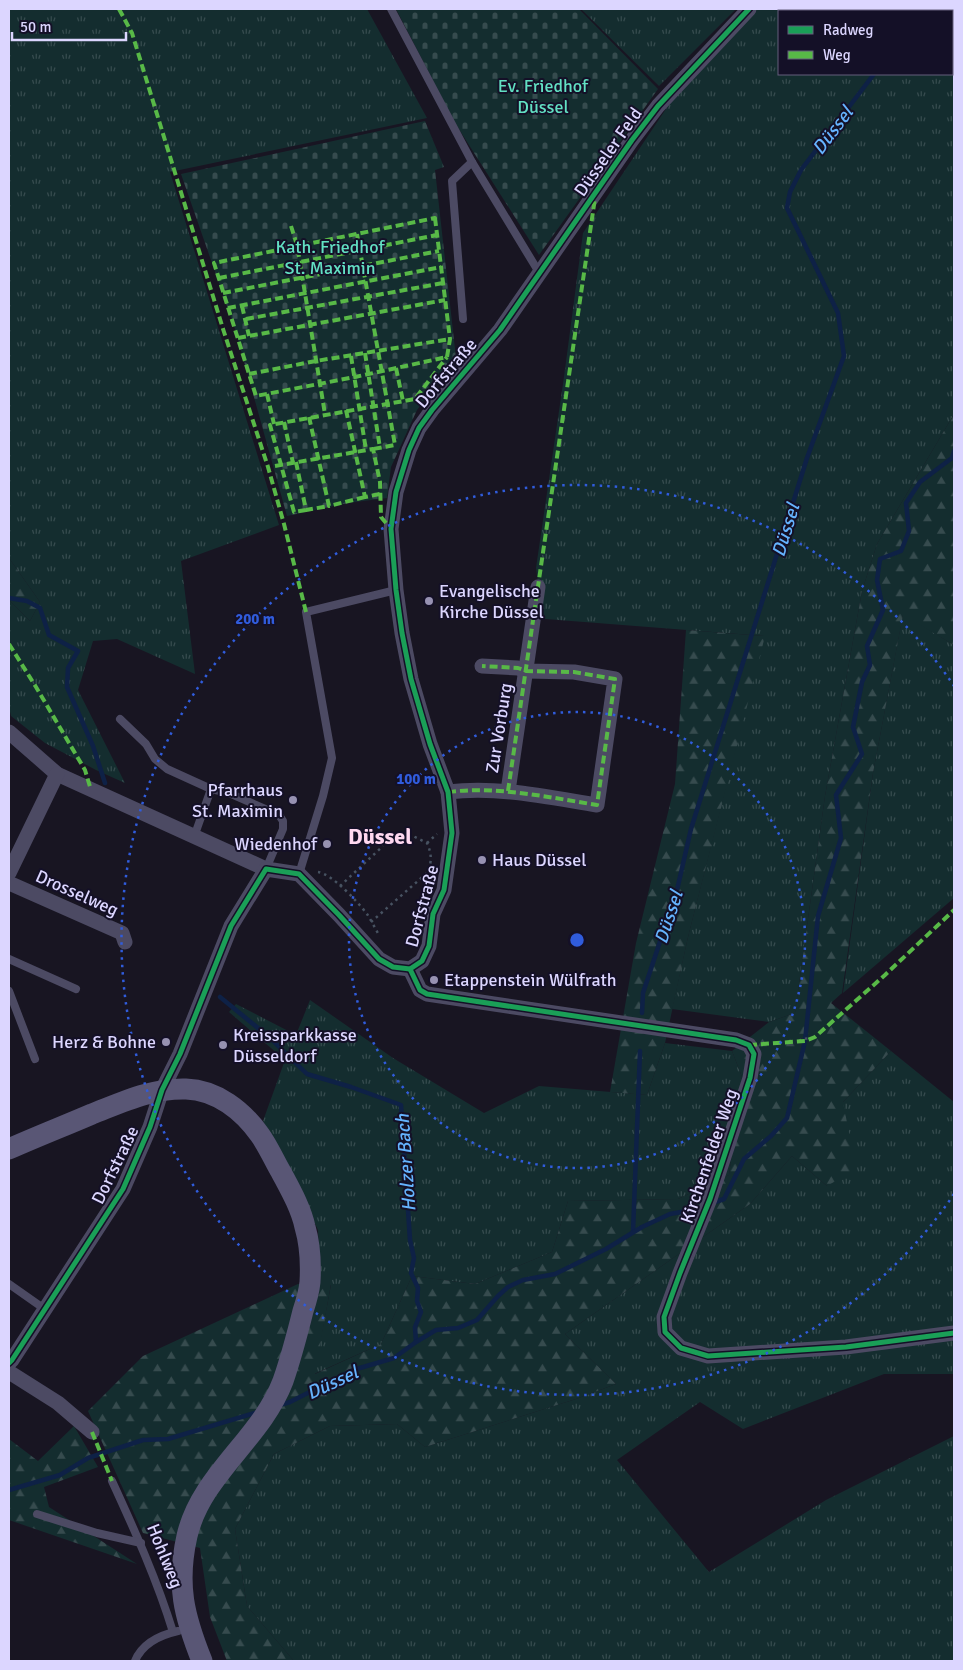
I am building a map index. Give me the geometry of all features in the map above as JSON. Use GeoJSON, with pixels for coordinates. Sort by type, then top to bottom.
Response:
{"type":"FeatureCollection","features":[{"type":"Feature","properties":{"kind":"main road"},"geometry":{"type":"LineString","coordinates":[[9,1149],[122,1102],[162,1090],[197,1090],[221,1098],[242,1113],[261,1136],[288,1185],[305,1226],[310,1253],[310,1284],[298,1333],[282,1383],[261,1422],[205,1493],[187,1535],[182,1564],[181,1630],[202,1661]]}},
{"type":"Feature","properties":{"kind":"street","name":"Düsseler Feld"},"geometry":{"type":"LineString","coordinates":[[540,274],[632,140],[658,106],[749,9]]}},
{"type":"Feature","properties":{"kind":"street","name":"Dorfstraße"},"geometry":{"type":"LineString","coordinates":[[299,874],[340,915],[379,959],[393,967],[410,969],[422,960],[429,946],[433,914],[444,890],[452,833],[448,792],[430,744],[402,633],[391,529],[396,492],[412,443],[419,428],[500,330],[540,274]]}},
{"type":"Feature","properties":{"kind":"street","name":"Zur Vorburg"},"geometry":{"type":"LineString","coordinates":[[482,666],[518,668],[526,671],[574,672],[615,679],[604,792],[597,805],[508,791],[526,671],[538,587]]}},
{"type":"Feature","properties":{"kind":"street"},"geometry":{"type":"LineString","coordinates":[[9,732],[57,774],[266,869],[299,874]]}},
{"type":"Feature","properties":{"kind":"street"},"geometry":{"type":"LineString","coordinates":[[9,873],[57,774]]}},
{"type":"Feature","properties":{"kind":"street"},"geometry":{"type":"LineString","coordinates":[[448,792],[464,790],[508,791]]}},
{"type":"Feature","properties":{"kind":"street","name":"Dorfstraße"},"geometry":{"type":"LineString","coordinates":[[9,1363],[46,1310],[123,1189],[150,1127],[162,1090],[180,1054],[232,926],[266,869]]}},
{"type":"Feature","properties":{"kind":"street","name":"Drosselweg"},"geometry":{"type":"LineString","coordinates":[[9,883],[122,933],[125,942]]}},
{"type":"Feature","properties":{"kind":"street","name":"Kirchenfelder Weg"},"geometry":{"type":"LineString","coordinates":[[410,969],[420,990],[427,994],[736,1040],[749,1045],[754,1054],[750,1078],[700,1227],[664,1317],[665,1332],[681,1348],[708,1356],[739,1355],[846,1347],[954,1333]]}},
{"type":"Feature","properties":{"kind":"street"},"geometry":{"type":"LineString","coordinates":[[9,1372],[58,1403],[92,1432]]}},
{"type":"Feature","properties":{"kind":"lane"},"geometry":{"type":"LineString","coordinates":[[391,9],[472,162],[540,274]]}},
{"type":"Feature","properties":{"kind":"lane"},"geometry":{"type":"LineString","coordinates":[[463,319],[452,181],[472,162]]}},
{"type":"Feature","properties":{"kind":"lane"},"geometry":{"type":"LineString","coordinates":[[299,874],[324,796],[332,758],[306,612],[396,590]]}},
{"type":"Feature","properties":{"kind":"lane"},"geometry":{"type":"LineString","coordinates":[[120,719],[146,744],[155,758],[168,769],[211,789],[229,793],[279,815],[283,821],[283,829],[266,869]]}},
{"type":"Feature","properties":{"kind":"lane"},"geometry":{"type":"LineString","coordinates":[[194,837],[211,789]]}},
{"type":"Feature","properties":{"kind":"lane"},"geometry":{"type":"LineString","coordinates":[[9,959],[76,989]]}},
{"type":"Feature","properties":{"kind":"lane"},"geometry":{"type":"LineString","coordinates":[[9,991],[35,1059]]}},
{"type":"Feature","properties":{"kind":"lane"},"geometry":{"type":"LineString","coordinates":[[9,1284],[46,1310]]}},
{"type":"Feature","properties":{"kind":"lane","name":"Hohlweg"},"geometry":{"type":"LineString","coordinates":[[112,1481],[160,1589],[181,1630]]}},
{"type":"Feature","properties":{"kind":"lane"},"geometry":{"type":"LineString","coordinates":[[37,1514],[98,1533],[141,1543]]}},
{"type":"Feature","properties":{"kind":"lane"},"geometry":{"type":"LineString","coordinates":[[134,1661],[148,1643],[181,1630]]}},
{"type":"Feature","properties":{"kind":"path"},"geometry":{"type":"LineString","coordinates":[[371,922],[427,873],[430,866],[430,850],[427,843],[413,836]]}},
{"type":"Feature","properties":{"kind":"path"},"geometry":{"type":"LineString","coordinates":[[340,886],[383,846]]}},
{"type":"Feature","properties":{"kind":"path"},"geometry":{"type":"LineString","coordinates":[[299,874],[324,873],[366,912],[379,936]]}},
{"type":"Feature","properties":{"kind":"path"},"geometry":{"type":"LineString","coordinates":[[800,1040],[810,1038]]}},
{"type":"Feature","properties":{"kind":"green space"},"geometry":{"type":"Polygon","coordinates":[[[9,9],[367,9],[427,118],[170,172],[279,525],[181,561],[195,674],[117,639],[93,641],[78,690],[125,783],[45,743],[11,716],[9,707],[9,600],[30,621],[40,602],[9,558],[9,9]]]}},
{"type":"Feature","properties":{"kind":"green space","name":"Ev. Friedhof Düssel"},"geometry":{"type":"Polygon","coordinates":[[[396,9],[579,9],[658,89],[539,255],[455,123],[396,9]]]}},
{"type":"Feature","properties":{"kind":"green space"},"geometry":{"type":"Polygon","coordinates":[[[581,9],[736,9],[659,86],[581,9]]]}},
{"type":"Feature","properties":{"kind":"green space"},"geometry":{"type":"Polygon","coordinates":[[[757,9],[921,9],[778,10],[778,75],[953,75],[953,10],[926,10],[954,9],[954,414],[877,544],[862,591],[825,796],[795,1013],[769,1022],[672,1009],[688,937],[764,636],[533,618],[538,583],[536,568],[583,233],[678,91],[757,9]]]}},
{"type":"Feature","properties":{"kind":"green space","name":"Kath. Friedhof St. Maximin"},"geometry":{"type":"Polygon","coordinates":[[[425,121],[444,167],[435,170],[456,358],[417,410],[391,467],[387,498],[348,503],[287,516],[235,329],[181,174],[425,121]]]}},
{"type":"Feature","properties":{"kind":"green space"},"geometry":{"type":"Polygon","coordinates":[[[954,414],[954,645],[903,615],[873,773],[842,993],[831,1003],[891,1051],[843,1102],[856,1169],[827,1186],[792,1156],[750,1204],[565,1334],[616,1384],[576,1399],[425,1447],[397,1424],[330,1426],[274,1454],[235,1529],[247,1606],[294,1661],[227,1661],[210,1617],[200,1548],[143,1533],[88,1411],[143,1356],[298,1284],[331,1284],[315,1374],[381,1344],[412,1276],[475,1284],[552,1252],[568,1201],[678,1199],[729,1175],[742,1077],[732,1051],[769,1022],[795,1013],[825,796],[862,591],[877,544],[954,414]]]}},
{"type":"Feature","properties":{"kind":"green space"},"geometry":{"type":"Polygon","coordinates":[[[9,558],[40,602],[30,621],[9,600],[9,558]]]}},
{"type":"Feature","properties":{"kind":"green space"},"geometry":{"type":"Polygon","coordinates":[[[903,614],[954,645],[954,898],[843,993],[873,773],[903,614]]]}},
{"type":"Feature","properties":{"kind":"green space"},"geometry":{"type":"Polygon","coordinates":[[[686,630],[765,636],[688,937],[665,1043],[647,1095],[610,1092],[636,943],[675,784],[686,630]]]}},
{"type":"Feature","properties":{"kind":"green space"},"geometry":{"type":"Polygon","coordinates":[[[310,1000],[393,1058],[484,1113],[539,1086],[647,1095],[665,1043],[732,1051],[742,1077],[729,1175],[678,1199],[568,1201],[552,1252],[475,1284],[412,1276],[381,1344],[314,1374],[331,1285],[320,1284],[318,1230],[263,1121],[285,1060],[229,1012],[236,1004],[296,1035],[310,1000]]]}},
{"type":"Feature","properties":{"kind":"green space"},"geometry":{"type":"Polygon","coordinates":[[[891,1051],[954,1102],[954,1374],[884,1374],[743,1429],[700,1402],[617,1460],[709,1572],[826,1500],[954,1436],[954,1661],[294,1661],[247,1606],[235,1529],[274,1454],[330,1426],[397,1424],[425,1447],[576,1399],[616,1384],[565,1334],[750,1204],[792,1156],[827,1186],[843,1102],[891,1051]]]}},
{"type":"Feature","properties":{"kind":"green space"},"geometry":{"type":"Polygon","coordinates":[[[74,1426],[98,1467],[44,1487],[49,1507],[137,1564],[9,1520],[9,1439],[38,1461],[74,1426]]]}},
{"type":"Feature","properties":{"kind":"waterway","name":"Düssel"},"geometry":{"type":"LineString","coordinates":[[642,1013],[643,993],[677,890],[691,829],[807,458],[844,356],[838,313],[787,208],[790,192],[801,170],[873,75]]}},
{"type":"Feature","properties":{"kind":"waterway","name":"Düssel"},"geometry":{"type":"LineString","coordinates":[[712,1203],[724,1199],[744,1159],[771,1136],[787,1118],[805,1041],[818,916],[841,838],[836,795],[862,754],[853,727],[862,682],[870,665],[867,646],[883,610],[877,580],[880,559],[901,551],[909,531],[906,503],[920,482],[952,458],[954,451]]}},
{"type":"Feature","properties":{"kind":"waterway","name":"Holzer Bach"},"geometry":{"type":"LineString","coordinates":[[9,598],[27,601],[40,608],[49,635],[78,651],[68,668],[67,687],[93,746],[105,783]]}},
{"type":"Feature","properties":{"kind":"waterway","name":"Holzer Bach"},"geometry":{"type":"LineString","coordinates":[[220,997],[269,1037],[307,1074],[401,1105],[410,1240],[414,1258],[411,1273],[418,1288],[417,1301],[421,1312],[415,1327],[416,1342]]}},
{"type":"Feature","properties":{"kind":"waterway","name":"Düssel"},"geometry":{"type":"LineString","coordinates":[[633,1232],[640,1051]]}},
{"type":"Feature","properties":{"kind":"waterway","name":"Düssel"},"geometry":{"type":"LineString","coordinates":[[280,1405],[290,1402],[353,1370],[394,1358],[436,1330],[458,1328],[477,1320],[508,1287],[523,1280],[555,1274],[670,1214],[704,1206]]}},
{"type":"Feature","properties":{"kind":"waterway","name":"Düssel"},"geometry":{"type":"LineString","coordinates":[[9,1490],[60,1475],[88,1458],[143,1440],[168,1439],[258,1412]]}},
{"type":"Feature","properties":{"kind":"marked path"},"geometry":{"type":"LineString","coordinates":[[119,9],[132,33],[224,332],[268,467],[306,612]]}},
{"type":"Feature","properties":{"kind":"marked path"},"geometry":{"type":"LineString","coordinates":[[508,791],[595,198]]}},
{"type":"Feature","properties":{"kind":"marked path"},"geometry":{"type":"LineString","coordinates":[[435,218],[450,339],[447,357],[256,396],[214,263],[435,218]]}},
{"type":"Feature","properties":{"kind":"marked path"},"geometry":{"type":"LineString","coordinates":[[291,226],[297,245],[325,414]]}},
{"type":"Feature","properties":{"kind":"marked path"},"geometry":{"type":"LineString","coordinates":[[357,234],[395,445],[373,449]]}},
{"type":"Feature","properties":{"kind":"marked path"},"geometry":{"type":"LineString","coordinates":[[219,278],[437,235]]}},
{"type":"Feature","properties":{"kind":"marked path"},"geometry":{"type":"LineString","coordinates":[[223,293],[439,251]]}},
{"type":"Feature","properties":{"kind":"marked path"},"geometry":{"type":"LineString","coordinates":[[228,308],[441,267]]}},
{"type":"Feature","properties":{"kind":"marked path"},"geometry":{"type":"LineString","coordinates":[[246,319],[443,283]]}},
{"type":"Feature","properties":{"kind":"marked path"},"geometry":{"type":"LineString","coordinates":[[238,338],[445,300]]}},
{"type":"Feature","properties":{"kind":"marked path"},"geometry":{"type":"LineString","coordinates":[[242,306],[249,336]]}},
{"type":"Feature","properties":{"kind":"marked path"},"geometry":{"type":"LineString","coordinates":[[249,374],[450,339]]}},
{"type":"Feature","properties":{"kind":"marked path"},"geometry":{"type":"LineString","coordinates":[[365,353],[380,448]]}},
{"type":"Feature","properties":{"kind":"marked path"},"geometry":{"type":"LineString","coordinates":[[351,356],[366,450]]}},
{"type":"Feature","properties":{"kind":"marked path"},"geometry":{"type":"LineString","coordinates":[[306,510],[294,512],[270,425],[415,399],[447,357]]}},
{"type":"Feature","properties":{"kind":"marked path"},"geometry":{"type":"LineString","coordinates":[[396,368],[403,401]]}},
{"type":"Feature","properties":{"kind":"marked path"},"geometry":{"type":"LineString","coordinates":[[267,394],[274,424]]}},
{"type":"Feature","properties":{"kind":"marked path"},"geometry":{"type":"LineString","coordinates":[[346,410],[365,497],[380,494]]}},
{"type":"Feature","properties":{"kind":"marked path"},"geometry":{"type":"LineString","coordinates":[[309,417],[329,506],[365,497]]}},
{"type":"Feature","properties":{"kind":"marked path"},"geometry":{"type":"LineString","coordinates":[[284,422],[293,463]]}},
{"type":"Feature","properties":{"kind":"marked path"},"geometry":{"type":"LineString","coordinates":[[275,466],[373,449],[380,482],[381,517],[391,529]]}},
{"type":"Feature","properties":{"kind":"marked path"},"geometry":{"type":"LineString","coordinates":[[296,462],[306,510],[329,506]]}},
{"type":"Feature","properties":{"kind":"marked path"},"geometry":{"type":"LineString","coordinates":[[9,644],[85,770],[91,790]]}},
{"type":"Feature","properties":{"kind":"marked path"},"geometry":{"type":"LineString","coordinates":[[448,792],[504,791],[597,805],[615,679],[574,672],[526,671],[518,668],[482,666]]}},
{"type":"Feature","properties":{"kind":"marked path"},"geometry":{"type":"LineString","coordinates":[[749,1045],[805,1041],[815,1037],[954,910]]}},
{"type":"Feature","properties":{"kind":"marked path"},"geometry":{"type":"LineString","coordinates":[[92,1432],[112,1481]]}},
{"type":"Feature","properties":{"kind":"cycle path"},"geometry":{"type":"LineString","coordinates":[[9,1363],[123,1189],[150,1127],[162,1090],[180,1054],[231,926],[266,869],[299,874],[379,959],[393,967],[410,969],[422,961],[429,946],[433,914],[444,890],[452,833],[448,792],[430,744],[411,679],[396,590],[391,529],[396,492],[409,450],[419,428],[432,410],[500,330],[632,140],[658,106],[749,9]]}},
{"type":"Feature","properties":{"kind":"cycle path"},"geometry":{"type":"LineString","coordinates":[[410,969],[420,990],[427,994],[736,1040],[749,1045],[754,1054],[750,1078],[710,1199],[664,1317],[665,1332],[681,1348],[708,1356],[846,1347],[954,1333]]}},
{"type":"Feature","properties":{"kind":"place","name":"Evangelische Kirche Düssel"},"geometry":{"type":"Point","coordinates":[429,601]}},
{"type":"Feature","properties":{"kind":"place","name":"Pfarrhaus St. Maximin"},"geometry":{"type":"Point","coordinates":[293,800]}},
{"type":"Feature","properties":{"kind":"place","name":"Wiedenhof"},"geometry":{"type":"Point","coordinates":[327,844]}},
{"type":"Feature","properties":{"kind":"place","name":"Haus Düssel"},"geometry":{"type":"Point","coordinates":[482,860]}},
{"type":"Feature","properties":{"kind":"place","name":"Etappenstein Wülfrath"},"geometry":{"type":"Point","coordinates":[434,980]}},
{"type":"Feature","properties":{"kind":"place","name":"Herz & Bohne"},"geometry":{"type":"Point","coordinates":[166,1042]}},
{"type":"Feature","properties":{"kind":"place","name":"Kreissparkkasse Düsseldorf"},"geometry":{"type":"Point","coordinates":[223,1045]}},
{"type":"Feature","properties":{"kind":"district","name":"Düssel"},"geometry":{"type":"Point","coordinates":[380,836]}}]}
